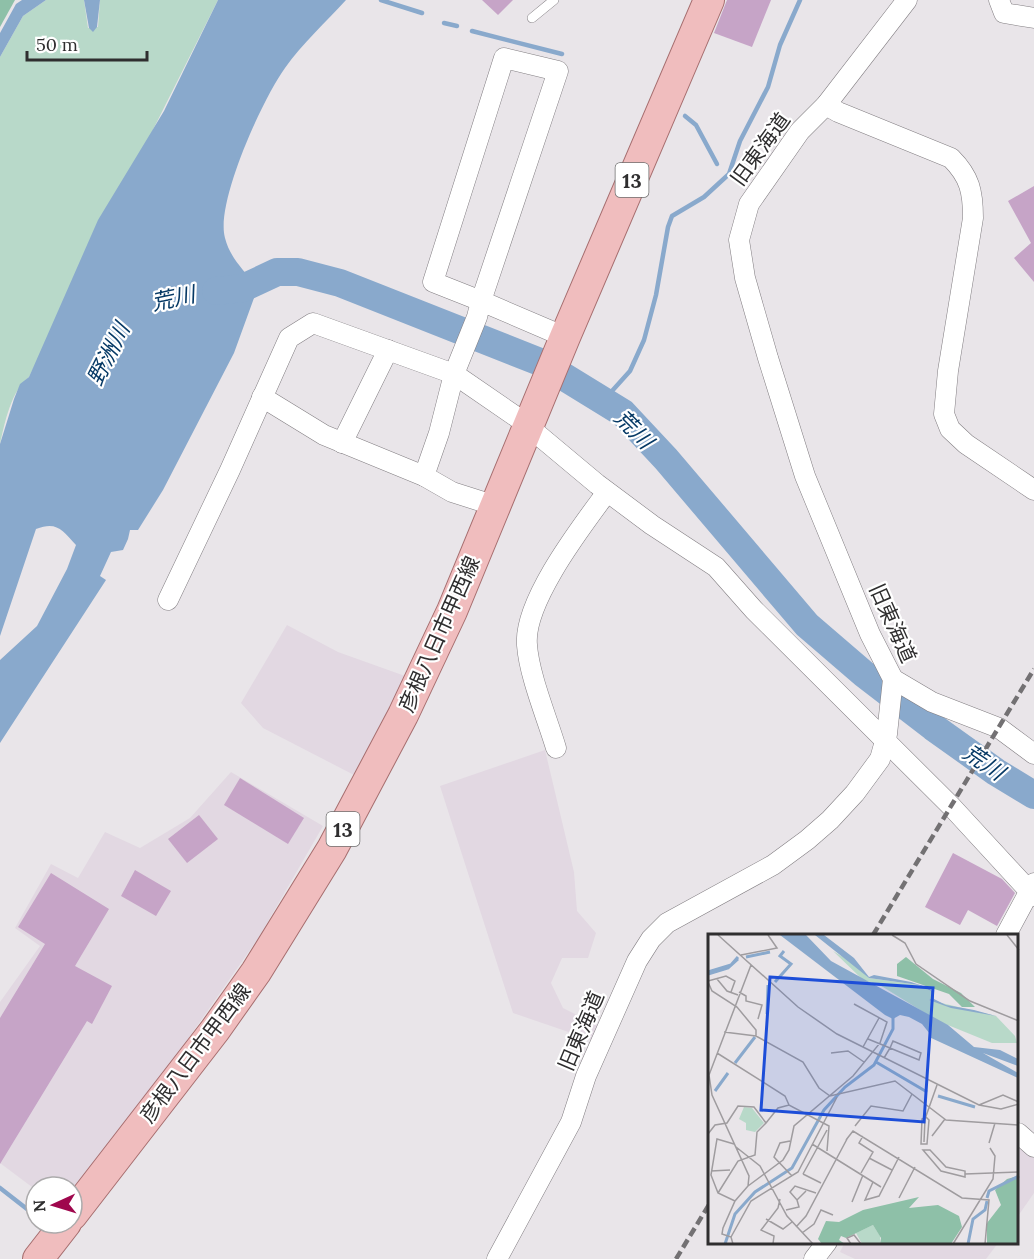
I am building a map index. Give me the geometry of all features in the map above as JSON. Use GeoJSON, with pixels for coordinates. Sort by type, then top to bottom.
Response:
{"type":"FeatureCollection","features":[{"type":"Feature","properties":{"kind":"main road","name":"彦根八日市甲西線"},"geometry":{"type":"LineString","coordinates":[[84,1199],[215,1030],[256,972],[332,849],[403,715],[452,611],[708,0]]}},
{"type":"Feature","properties":{"kind":"main road"},"geometry":{"type":"LineString","coordinates":[[38,1259],[57,1235]]}},
{"type":"Feature","properties":{"kind":"street","name":"旧東海道"},"geometry":{"type":"LineString","coordinates":[[497,1259],[571,1122],[586,1076],[637,961],[651,939],[667,923],[772,865],[807,840],[830,820],[855,793],[880,759],[887,737],[893,679],[870,634],[806,476],[745,278],[739,240],[749,204],[800,131],[826,105],[907,0]]}},
{"type":"Feature","properties":{"kind":"street"},"geometry":{"type":"LineString","coordinates":[[999,0],[1004,13],[1034,18]]}},
{"type":"Feature","properties":{"kind":"street"},"geometry":{"type":"LineString","coordinates":[[424,476],[439,433],[455,371],[479,309],[558,71],[504,58],[433,282],[479,309],[561,348]]}},
{"type":"Feature","properties":{"kind":"street"},"geometry":{"type":"LineString","coordinates":[[826,105],[951,158],[968,180],[973,196],[973,218],[948,370],[944,414],[950,429],[966,444],[1034,490]]}},
{"type":"Feature","properties":{"kind":"street"},"geometry":{"type":"LineString","coordinates":[[168,600],[289,338],[313,323],[455,371],[534,414],[607,492],[652,525],[717,567],[754,610],[887,737],[1033,890],[1007,934]]}},
{"type":"Feature","properties":{"kind":"street"},"geometry":{"type":"LineString","coordinates":[[342,442],[388,350]]}},
{"type":"Feature","properties":{"kind":"street"},"geometry":{"type":"LineString","coordinates":[[262,397],[324,435],[424,476],[452,492],[496,507]]}},
{"type":"Feature","properties":{"kind":"street"},"geometry":{"type":"LineString","coordinates":[[556,748],[527,644],[530,622],[541,595],[565,550],[607,492]]}},
{"type":"Feature","properties":{"kind":"street"},"geometry":{"type":"LineString","coordinates":[[893,679],[932,702],[999,728],[1034,754]]}},
{"type":"Feature","properties":{"kind":"street"},"geometry":{"type":"LineString","coordinates":[[1019,1135],[1034,1147]]}},
{"type":"Feature","properties":{"kind":"street"},"geometry":{"type":"LineString","coordinates":[[814,1259],[825,1244]]}},
{"type":"Feature","properties":{"kind":"lane"},"geometry":{"type":"LineString","coordinates":[[532,18],[554,0]]}},
{"type":"Feature","properties":{"kind":"shaded area"},"geometry":{"type":"Polygon","coordinates":[[[287,625],[338,652],[405,676],[356,776],[263,728],[241,703],[287,625]]]}},
{"type":"Feature","properties":{"kind":"shaded area"},"geometry":{"type":"Polygon","coordinates":[[[545,750],[574,872],[577,911],[596,933],[588,958],[562,958],[551,983],[563,1008],[599,1026],[592,1040],[513,1013],[440,786],[545,750]]]}},
{"type":"Feature","properties":{"kind":"shaded area"},"geometry":{"type":"Polygon","coordinates":[[[231,772],[323,826],[259,937],[176,1056],[84,1176],[24,1175],[24,1181],[0,1163],[0,1002],[40,946],[15,928],[51,864],[78,878],[105,832],[140,848],[190,818],[231,772]]]}},
{"type":"Feature","properties":{"kind":"shaded area"},"geometry":{"type":"Polygon","coordinates":[[[1019,1149],[1034,1158],[1034,1193],[1019,1215],[1019,1149]]]}},
{"type":"Feature","properties":{"kind":"shaded area"},"geometry":{"type":"Polygon","coordinates":[[[844,1244],[997,1244],[986,1259],[855,1259],[840,1252],[844,1244]]]}},
{"type":"Feature","properties":{"kind":"green space"},"geometry":{"type":"Polygon","coordinates":[[[0,0],[15,0],[0,27],[0,0]]]}},
{"type":"Feature","properties":{"kind":"green space"},"geometry":{"type":"Polygon","coordinates":[[[46,0],[84,0],[88,28],[98,27],[100,0],[218,0],[29,377],[13,399],[0,444],[0,57],[23,16],[46,0]]]}},
{"type":"Feature","properties":{"kind":"water"},"geometry":{"type":"Polygon","coordinates":[[[22,0],[46,0],[23,16],[0,57],[0,33],[16,4],[22,0]]]}},
{"type":"Feature","properties":{"kind":"water"},"geometry":{"type":"Polygon","coordinates":[[[84,0],[100,0],[97,27],[93,32],[89,28],[84,0]]]}},
{"type":"Feature","properties":{"kind":"water","name":"野洲川"},"geometry":{"type":"Polygon","coordinates":[[[218,0],[346,0],[299,50],[276,82],[254,126],[234,177],[227,201],[224,222],[225,238],[234,258],[258,287],[234,353],[163,490],[138,530],[130,530],[123,550],[111,552],[100,576],[106,580],[0,743],[0,660],[37,626],[67,569],[76,545],[59,528],[49,526],[36,529],[0,636],[0,444],[20,384],[29,377],[98,220],[164,111],[218,0]]]}},
{"type":"Feature","properties":{"kind":"building"},"geometry":{"type":"Polygon","coordinates":[[[482,0],[513,0],[498,15],[482,0]]]}},
{"type":"Feature","properties":{"kind":"building"},"geometry":{"type":"Polygon","coordinates":[[[727,0],[771,0],[752,47],[714,33],[727,0]]]}},
{"type":"Feature","properties":{"kind":"building"},"geometry":{"type":"Polygon","coordinates":[[[1034,186],[1034,282],[1014,258],[1031,243],[1008,201],[1034,186]]]}},
{"type":"Feature","properties":{"kind":"building"},"geometry":{"type":"Polygon","coordinates":[[[240,778],[304,818],[288,844],[224,805],[240,778]]]}},
{"type":"Feature","properties":{"kind":"building"},"geometry":{"type":"Polygon","coordinates":[[[199,815],[218,839],[187,863],[168,839],[199,815]]]}},
{"type":"Feature","properties":{"kind":"building"},"geometry":{"type":"Polygon","coordinates":[[[953,853],[1002,879],[1015,893],[997,926],[968,910],[960,925],[925,907],[953,853]]]}},
{"type":"Feature","properties":{"kind":"building"},"geometry":{"type":"Polygon","coordinates":[[[135,870],[171,891],[156,916],[121,896],[135,870]]]}},
{"type":"Feature","properties":{"kind":"building"},"geometry":{"type":"Polygon","coordinates":[[[51,873],[109,909],[75,966],[112,986],[92,1024],[87,1021],[0,1164],[0,1018],[45,944],[18,927],[51,873]]]}},
{"type":"Feature","properties":{"kind":"waterway"},"geometry":{"type":"LineString","coordinates":[[381,0],[422,13]]}},
{"type":"Feature","properties":{"kind":"waterway"},"geometry":{"type":"LineString","coordinates":[[603,401],[630,371],[644,340],[672,216],[704,197],[729,174],[740,141],[768,87],[780,45],[800,0]]}},
{"type":"Feature","properties":{"kind":"waterway"},"geometry":{"type":"LineString","coordinates":[[444,23],[457,26]]}},
{"type":"Feature","properties":{"kind":"waterway"},"geometry":{"type":"LineString","coordinates":[[472,31],[562,54]]}},
{"type":"Feature","properties":{"kind":"waterway"},"geometry":{"type":"LineString","coordinates":[[685,116],[696,125],[717,164]]}},
{"type":"Feature","properties":{"kind":"waterway","name":"荒川"},"geometry":{"type":"LineString","coordinates":[[216,291],[243,288],[277,272],[298,272],[340,283],[540,362],[623,413],[666,459],[807,625],[864,674],[933,727],[996,772],[1034,795]]}},
{"type":"Feature","properties":{"kind":"waterway"},"geometry":{"type":"LineString","coordinates":[[0,1188],[24,1207]]}},
{"type":"Feature","properties":{"kind":"railway"},"geometry":{"type":"LineString","coordinates":[[874,934],[1034,669]]}},
{"type":"Feature","properties":{"kind":"railway"},"geometry":{"type":"LineString","coordinates":[[676,1259],[708,1206]]}}]}
